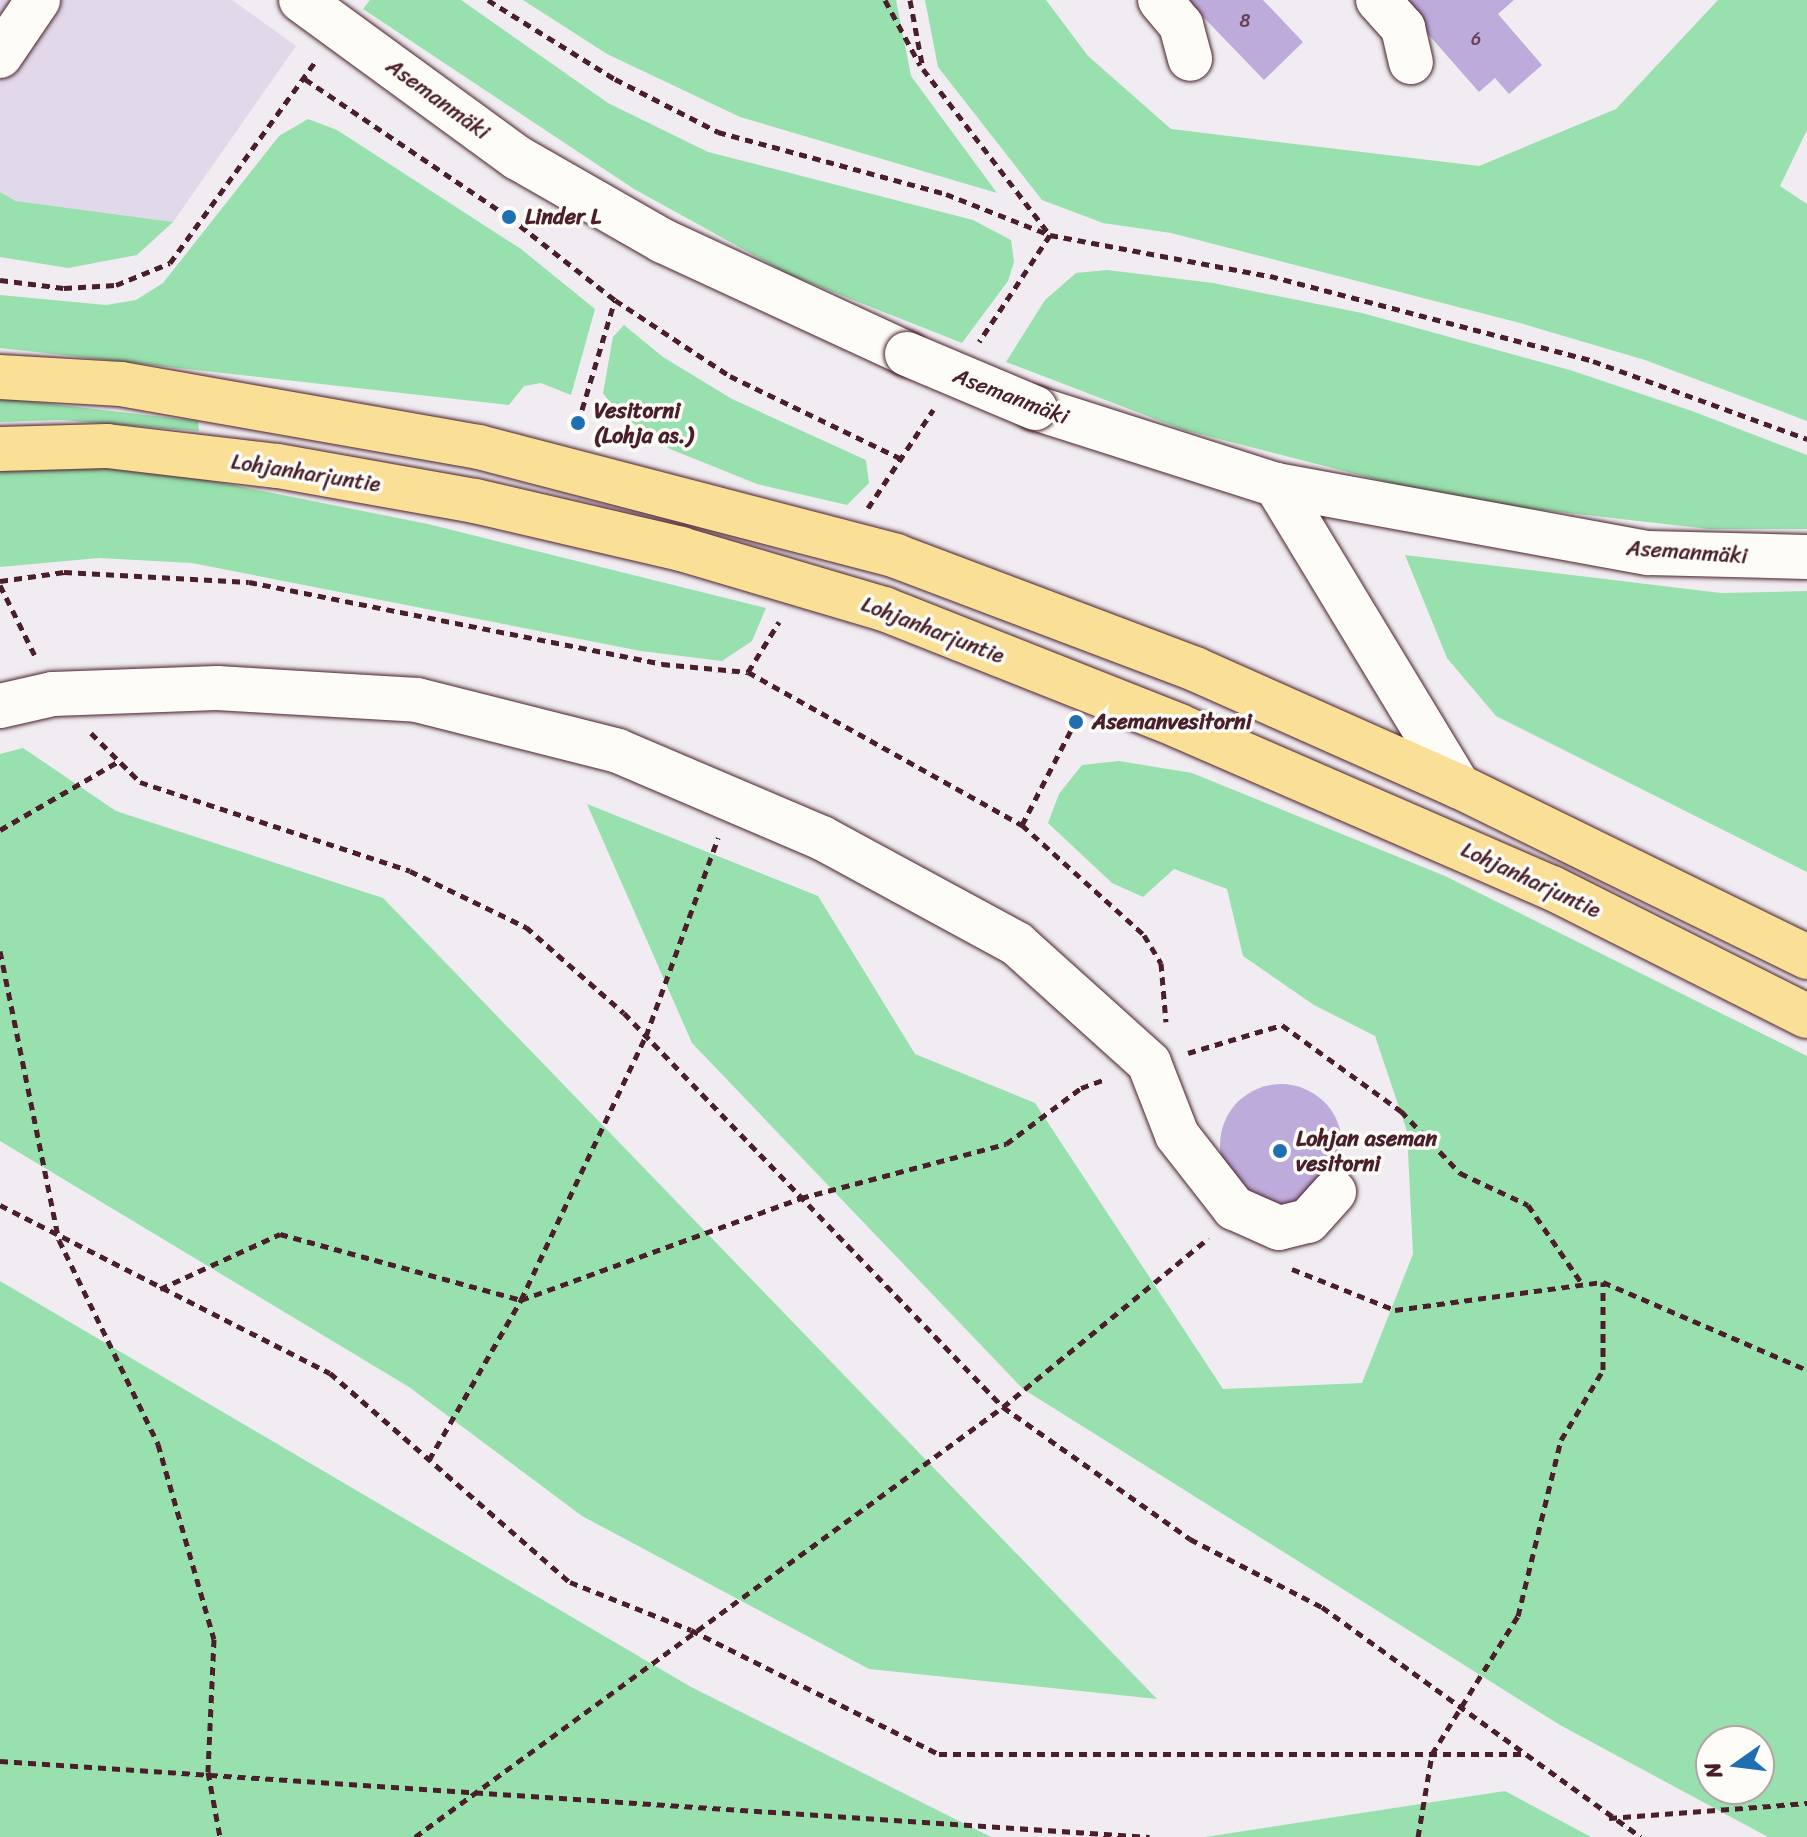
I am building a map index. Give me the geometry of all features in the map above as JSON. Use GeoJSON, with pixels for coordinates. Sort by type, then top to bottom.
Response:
{"type":"FeatureCollection","features":[{"type":"Feature","properties":{"kind":"highway"},"geometry":{"type":"LineString","coordinates":[[0,377],[121,384],[479,447],[896,556],[1195,669],[1458,786],[1807,957]]}},
{"type":"Feature","properties":{"kind":"highway","name":"Lohjanharjuntie"},"geometry":{"type":"LineString","coordinates":[[0,449],[107,446],[278,466],[460,498],[681,549],[884,609],[1179,726],[1537,881],[1807,1016]]}},
{"type":"Feature","properties":{"kind":"street"},"geometry":{"type":"LineString","coordinates":[[0,56],[38,0]]}},
{"type":"Feature","properties":{"kind":"street","name":"Asemanmäki"},"geometry":{"type":"LineString","coordinates":[[301,0],[518,158],[636,226],[907,354],[1035,408],[1276,485],[1648,553],[1807,557]]}},
{"type":"Feature","properties":{"kind":"street"},"geometry":{"type":"LineString","coordinates":[[1160,0],[1181,25],[1190,59]]}},
{"type":"Feature","properties":{"kind":"street"},"geometry":{"type":"LineString","coordinates":[[1378,0],[1403,28],[1411,62]]}},
{"type":"Feature","properties":{"kind":"street"},"geometry":{"type":"LineString","coordinates":[[1276,485],[1458,786]]}},
{"type":"Feature","properties":{"kind":"street"},"geometry":{"type":"LineString","coordinates":[[0,706],[53,694],[217,688],[417,700],[618,751],[822,838],[1017,944],[1149,1063],[1177,1135],[1234,1208],[1279,1228],[1308,1221],[1334,1192]]}},
{"type":"Feature","properties":{"kind":"path"},"geometry":{"type":"LineString","coordinates":[[488,0],[615,79],[718,132],[946,194],[1050,235],[1270,276],[1577,357],[1807,439]]}},
{"type":"Feature","properties":{"kind":"path"},"geometry":{"type":"LineString","coordinates":[[885,0],[923,69],[1050,235]]}},
{"type":"Feature","properties":{"kind":"path"},"geometry":{"type":"LineString","coordinates":[[910,0],[923,69]]}},
{"type":"Feature","properties":{"kind":"path"},"geometry":{"type":"LineString","coordinates":[[0,280],[64,288],[116,285],[170,263],[305,79],[336,25]]}},
{"type":"Feature","properties":{"kind":"path"},"geometry":{"type":"LineString","coordinates":[[305,79],[509,217],[615,300],[730,376],[900,458]]}},
{"type":"Feature","properties":{"kind":"path"},"geometry":{"type":"LineString","coordinates":[[578,423],[615,300]]}},
{"type":"Feature","properties":{"kind":"path"},"geometry":{"type":"LineString","coordinates":[[1149,1063],[1165,1035],[1168,1000],[1161,963],[1131,920],[1022,825],[748,672],[662,664],[249,582],[64,572],[0,583],[53,694],[140,782],[410,871],[526,927],[646,1036],[1003,1407],[1190,1539],[1322,1607],[1608,1818],[1641,1837]]}},
{"type":"Feature","properties":{"kind":"path"},"geometry":{"type":"LineString","coordinates":[[748,672],[782,618]]}},
{"type":"Feature","properties":{"kind":"path"},"geometry":{"type":"LineString","coordinates":[[1022,825],[1076,722]]}},
{"type":"Feature","properties":{"kind":"path"},"geometry":{"type":"LineString","coordinates":[[0,830],[119,761]]}},
{"type":"Feature","properties":{"kind":"path"},"geometry":{"type":"LineString","coordinates":[[429,1460],[521,1300],[646,1036],[732,800]]}},
{"type":"Feature","properties":{"kind":"path"},"geometry":{"type":"LineString","coordinates":[[0,951],[59,1240],[158,1444],[214,1639],[208,1772],[220,1837]]}},
{"type":"Feature","properties":{"kind":"path"},"geometry":{"type":"LineString","coordinates":[[160,1289],[280,1234],[521,1300],[801,1198],[1006,1144],[1081,1088],[1149,1063],[1282,1025],[1401,1111],[1460,1173],[1528,1205],[1583,1285]]}},
{"type":"Feature","properties":{"kind":"path"},"geometry":{"type":"LineString","coordinates":[[0,1205],[59,1240],[330,1373],[570,1582],[691,1630],[939,1754],[1522,1754]]}},
{"type":"Feature","properties":{"kind":"path"},"geometry":{"type":"LineString","coordinates":[[415,1837],[691,1630],[1003,1407],[1211,1236],[1225,1242]]}},
{"type":"Feature","properties":{"kind":"path"},"geometry":{"type":"LineString","coordinates":[[1282,1265],[1395,1310],[1603,1282],[1807,1370]]}},
{"type":"Feature","properties":{"kind":"path"},"geometry":{"type":"LineString","coordinates":[[1418,1837],[1432,1754],[1518,1616],[1561,1440],[1603,1370],[1603,1282]]}},
{"type":"Feature","properties":{"kind":"path"},"geometry":{"type":"LineString","coordinates":[[0,1761],[208,1772],[1149,1837]]}},
{"type":"Feature","properties":{"kind":"path"},"geometry":{"type":"LineString","coordinates":[[1608,1818],[1807,1803]]}},
{"type":"Feature","properties":{"kind":"shaded area"},"geometry":{"type":"Polygon","coordinates":[[[0,0],[232,0],[296,46],[173,222],[16,201],[0,192],[0,0]]]}},
{"type":"Feature","properties":{"kind":"green space"},"geometry":{"type":"Polygon","coordinates":[[[370,0],[461,0],[608,103],[708,152],[973,220],[1011,240],[1014,262],[1008,281],[962,343],[790,275],[634,189],[363,9],[370,0]]]}},
{"type":"Feature","properties":{"kind":"green space"},"geometry":{"type":"Polygon","coordinates":[[[523,0],[896,0],[911,76],[997,193],[740,117],[607,54],[523,0]]]}},
{"type":"Feature","properties":{"kind":"green space"},"geometry":{"type":"Polygon","coordinates":[[[925,0],[1046,0],[1088,56],[1171,129],[1479,166],[1616,109],[1718,0],[1807,0],[1807,130],[1780,186],[1807,204],[1807,421],[1645,360],[1520,323],[1171,233],[1103,223],[1042,200],[938,67],[925,0]]]}},
{"type":"Feature","properties":{"kind":"green space"},"geometry":{"type":"Polygon","coordinates":[[[308,119],[337,130],[521,249],[595,309],[571,395],[541,383],[524,386],[509,405],[0,348],[0,295],[106,305],[136,300],[163,283],[279,136],[308,119]]]}},
{"type":"Feature","properties":{"kind":"green space"},"geometry":{"type":"Polygon","coordinates":[[[0,192],[16,201],[173,222],[137,255],[68,268],[0,257],[0,192]]]}},
{"type":"Feature","properties":{"kind":"green space"},"geometry":{"type":"Polygon","coordinates":[[[1107,270],[1213,283],[1362,313],[1570,370],[1692,411],[1807,455],[1807,529],[1709,529],[1461,501],[1184,430],[1006,362],[1045,300],[1076,273],[1107,270]]]}},
{"type":"Feature","properties":{"kind":"green space"},"geometry":{"type":"Polygon","coordinates":[[[624,325],[663,357],[732,399],[866,460],[869,483],[847,505],[757,484],[670,449],[617,412],[603,393],[613,337],[624,325]]]}},
{"type":"Feature","properties":{"kind":"green space"},"geometry":{"type":"Polygon","coordinates":[[[0,398],[198,421],[199,431],[60,420],[0,422],[0,398]]]}},
{"type":"Feature","properties":{"kind":"green space"},"geometry":{"type":"Polygon","coordinates":[[[84,466],[207,480],[428,524],[766,608],[752,641],[722,661],[641,651],[192,563],[99,558],[0,567],[0,469],[84,466]]]}},
{"type":"Feature","properties":{"kind":"green space"},"geometry":{"type":"Polygon","coordinates":[[[1405,555],[1721,593],[1807,591],[1807,872],[1496,716],[1447,658],[1405,555]]]}},
{"type":"Feature","properties":{"kind":"green space"},"geometry":{"type":"Polygon","coordinates":[[[23,748],[116,811],[383,898],[1157,1699],[869,1669],[582,1516],[409,1387],[0,1141],[0,754],[23,748]]]}},
{"type":"Feature","properties":{"kind":"green space"},"geometry":{"type":"Polygon","coordinates":[[[1119,761],[1192,773],[1445,876],[1807,1056],[1807,1837],[1768,1837],[1709,1805],[1775,1805],[1775,1725],[1695,1725],[1695,1798],[1560,1725],[1023,1389],[692,1043],[587,804],[818,896],[915,1054],[1035,1103],[1223,1389],[1362,1383],[1413,1254],[1407,1131],[1375,1036],[1314,1005],[1243,956],[1227,889],[1174,869],[1143,897],[1112,883],[1048,823],[1059,794],[1082,765],[1119,761]]]}},
{"type":"Feature","properties":{"kind":"green space"},"geometry":{"type":"Polygon","coordinates":[[[0,1281],[691,1687],[991,1837],[0,1837],[0,1281]]]}},
{"type":"Feature","properties":{"kind":"green space"},"geometry":{"type":"Polygon","coordinates":[[[1505,1791],[1591,1837],[1205,1837],[1505,1791]]]}},
{"type":"Feature","properties":{"kind":"building"},"geometry":{"type":"Polygon","coordinates":[[[1187,0],[1263,0],[1303,42],[1264,80],[1187,0]]]}},
{"type":"Feature","properties":{"kind":"building"},"geometry":{"type":"Polygon","coordinates":[[[1398,0],[1514,0],[1498,14],[1542,65],[1509,94],[1495,78],[1479,92],[1398,0]]]}},
{"type":"Feature","properties":{"kind":"building","name":"Lohjan aseman vesitorni"},"geometry":{"type":"Polygon","coordinates":[[[1281,1084],[1304,1088],[1324,1102],[1338,1122],[1342,1145],[1338,1168],[1324,1188],[1304,1202],[1281,1206],[1258,1202],[1238,1188],[1224,1168],[1220,1145],[1224,1122],[1238,1102],[1258,1088],[1281,1084]]]}},
{"type":"Feature","properties":{"kind":"place","name":"Linder L"},"geometry":{"type":"Point","coordinates":[509,217]}},
{"type":"Feature","properties":{"kind":"place","name":"Vesitorni (Lohja as.)"},"geometry":{"type":"Point","coordinates":[578,423]}},
{"type":"Feature","properties":{"kind":"place","name":"Asemanvesitorni"},"geometry":{"type":"Point","coordinates":[1076,722]}},
{"type":"Feature","properties":{"kind":"place","name":"Lohjan aseman vesitorni"},"geometry":{"type":"Point","coordinates":[1280,1151]}}]}
